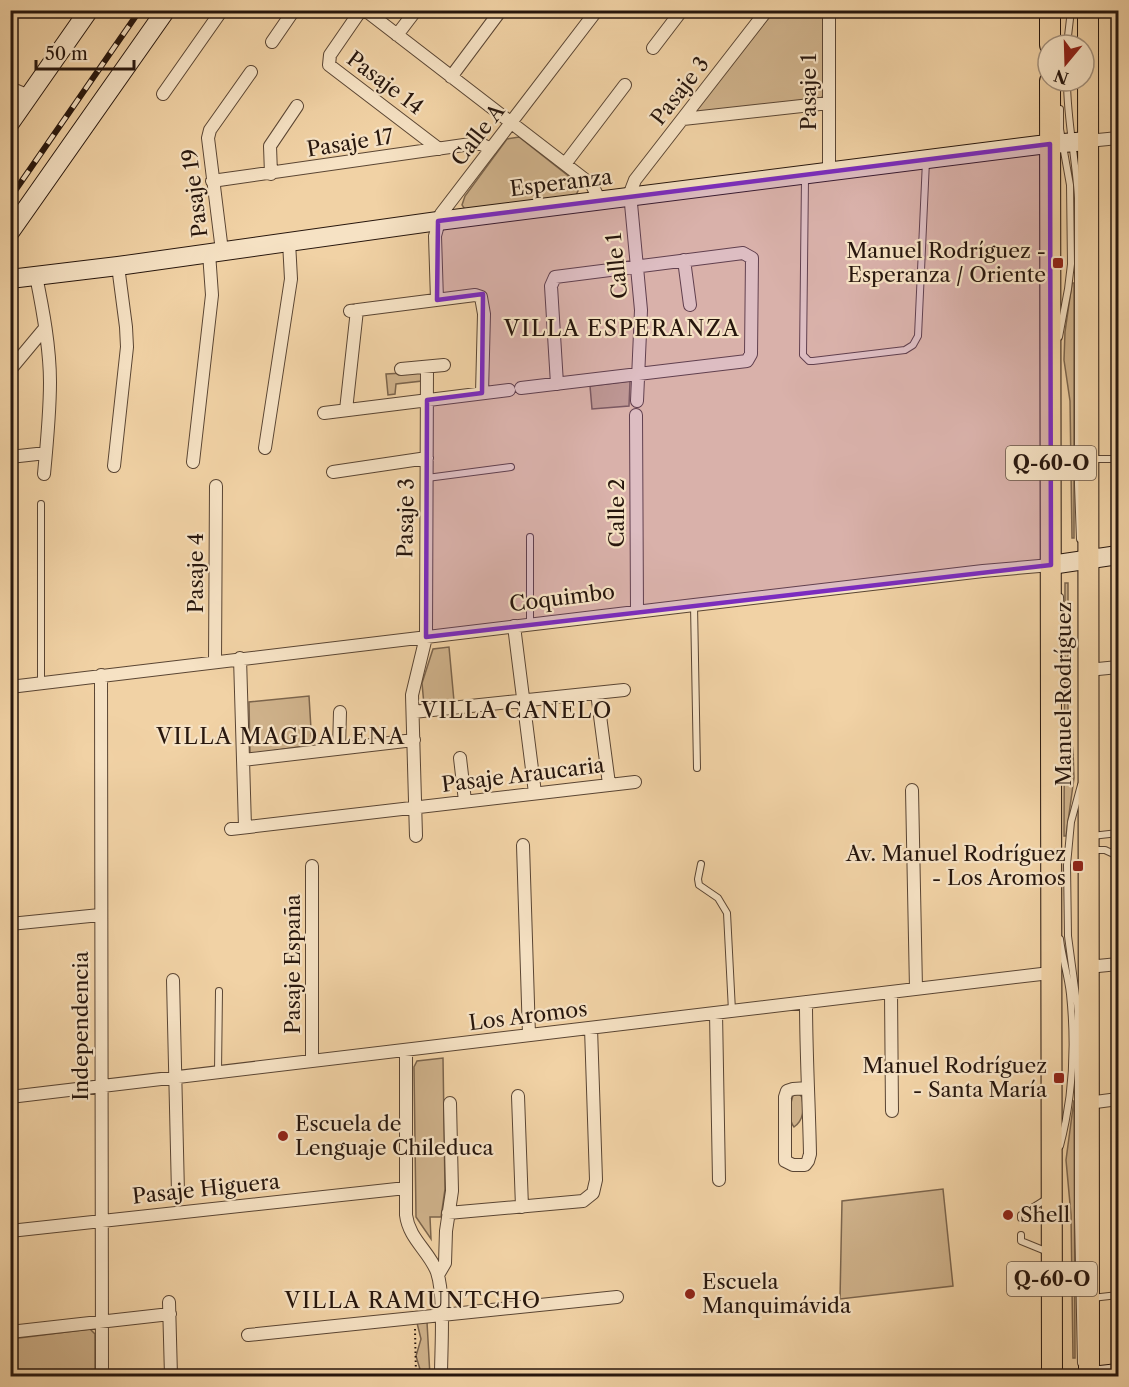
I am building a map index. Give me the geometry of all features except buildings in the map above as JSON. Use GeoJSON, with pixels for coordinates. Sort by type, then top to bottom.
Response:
{"type":"FeatureCollection","features":[{"type":"Feature","properties":{"kind":"main road"},"geometry":{"type":"LineString","coordinates":[[1050,10],[1050,33]]}},
{"type":"Feature","properties":{"kind":"main road","name":"Manuel Rodríguez"},"geometry":{"type":"LineString","coordinates":[[1052,1377],[1051,362],[1068,142],[1088,10]]}},
{"type":"Feature","properties":{"kind":"main road","name":"Manuel Rodríguez"},"geometry":{"type":"LineString","coordinates":[[1056,93],[1068,142],[1088,459],[1090,1377]]}},
{"type":"Feature","properties":{"kind":"street"},"geometry":{"type":"LineString","coordinates":[[10,123],[89,10]]}},
{"type":"Feature","properties":{"kind":"street"},"geometry":{"type":"LineString","coordinates":[[10,232],[166,10]]}},
{"type":"Feature","properties":{"kind":"street"},"geometry":{"type":"LineString","coordinates":[[163,94],[222,10]]}},
{"type":"Feature","properties":{"kind":"street"},"geometry":{"type":"LineString","coordinates":[[272,42],[294,10]]}},
{"type":"Feature","properties":{"kind":"street"},"geometry":{"type":"LineString","coordinates":[[363,10],[595,188],[598,201]]}},
{"type":"Feature","properties":{"kind":"street","name":"Pasaje 14"},"geometry":{"type":"LineString","coordinates":[[363,10],[330,55],[329,65],[440,149]]}},
{"type":"Feature","properties":{"kind":"street"},"geometry":{"type":"LineString","coordinates":[[397,35],[416,10]]}},
{"type":"Feature","properties":{"kind":"street"},"geometry":{"type":"LineString","coordinates":[[451,76],[501,10]]}},
{"type":"Feature","properties":{"kind":"street","name":"Calle A"},"geometry":{"type":"LineString","coordinates":[[437,300],[435,236],[443,210],[597,10]]}},
{"type":"Feature","properties":{"kind":"street"},"geometry":{"type":"LineString","coordinates":[[653,48],[682,10]]}},
{"type":"Feature","properties":{"kind":"street","name":"Pasaje 1"},"geometry":{"type":"LineString","coordinates":[[829,10],[829,173]]}},
{"type":"Feature","properties":{"kind":"street","name":"Pasaje 3"},"geometry":{"type":"LineString","coordinates":[[630,198],[633,184],[764,12]]}},
{"type":"Feature","properties":{"kind":"street","name":"Pasaje 19"},"geometry":{"type":"LineString","coordinates":[[193,462],[213,295],[215,252],[208,134],[251,72]]}},
{"type":"Feature","properties":{"kind":"street"},"geometry":{"type":"LineString","coordinates":[[565,164],[625,85]]}},
{"type":"Feature","properties":{"kind":"street"},"geometry":{"type":"LineString","coordinates":[[10,88],[29,96]]}},
{"type":"Feature","properties":{"kind":"street"},"geometry":{"type":"LineString","coordinates":[[683,119],[829,102]]}},
{"type":"Feature","properties":{"kind":"street"},"geometry":{"type":"LineString","coordinates":[[271,174],[270,146],[297,106]]}},
{"type":"Feature","properties":{"kind":"street","name":"Esperanza"},"geometry":{"type":"LineString","coordinates":[[10,279],[438,221],[1068,142],[1119,138]]}},
{"type":"Feature","properties":{"kind":"street","name":"Pasaje 17"},"geometry":{"type":"LineString","coordinates":[[212,181],[481,144],[491,149]]}},
{"type":"Feature","properties":{"kind":"street","name":"Calle 1"},"geometry":{"type":"LineString","coordinates":[[630,198],[641,310],[637,401]]}},
{"type":"Feature","properties":{"kind":"street"},"geometry":{"type":"LineString","coordinates":[[266,448],[291,279],[289,242]]}},
{"type":"Feature","properties":{"kind":"street"},"geometry":{"type":"LineString","coordinates":[[324,413],[744,362],[751,354],[753,261],[750,255],[743,253],[558,276],[552,280],[551,286],[556,384]]}},
{"type":"Feature","properties":{"kind":"street"},"geometry":{"type":"LineString","coordinates":[[684,260],[690,305]]}},
{"type":"Feature","properties":{"kind":"street"},"geometry":{"type":"LineString","coordinates":[[114,466],[126,346],[126,327],[118,266]]}},
{"type":"Feature","properties":{"kind":"street"},"geometry":{"type":"LineString","coordinates":[[36,276],[45,328],[50,381],[44,474]]}},
{"type":"Feature","properties":{"kind":"street"},"geometry":{"type":"LineString","coordinates":[[346,410],[354,311],[475,295],[481,297],[484,314],[482,393]]}},
{"type":"Feature","properties":{"kind":"street"},"geometry":{"type":"LineString","coordinates":[[10,370],[45,328]]}},
{"type":"Feature","properties":{"kind":"street"},"geometry":{"type":"LineString","coordinates":[[401,369],[444,365]]}},
{"type":"Feature","properties":{"kind":"street","name":"Pasaje 3"},"geometry":{"type":"LineString","coordinates":[[416,836],[413,686],[426,637],[427,367]]}},
{"type":"Feature","properties":{"kind":"street","name":"Calle 2"},"geometry":{"type":"LineString","coordinates":[[636,415],[637,611]]}},
{"type":"Feature","properties":{"kind":"street"},"geometry":{"type":"LineString","coordinates":[[10,457],[46,453]]}},
{"type":"Feature","properties":{"kind":"street"},"geometry":{"type":"LineString","coordinates":[[333,472],[427,458]]}},
{"type":"Feature","properties":{"kind":"street","name":"Pasaje 4"},"geometry":{"type":"LineString","coordinates":[[215,661],[216,486]]}},
{"type":"Feature","properties":{"kind":"street","name":"Coquimbo"},"geometry":{"type":"LineString","coordinates":[[10,687],[637,611],[1051,565],[1119,555]]}},
{"type":"Feature","properties":{"kind":"street"},"geometry":{"type":"LineString","coordinates":[[514,626],[535,793]]}},
{"type":"Feature","properties":{"kind":"street"},"geometry":{"type":"LineString","coordinates":[[240,658],[245,827]]}},
{"type":"Feature","properties":{"kind":"street"},"geometry":{"type":"LineString","coordinates":[[1088,670],[1119,667]]}},
{"type":"Feature","properties":{"kind":"street","name":"Independencia"},"geometry":{"type":"LineString","coordinates":[[101,675],[102,1377]]}},
{"type":"Feature","properties":{"kind":"street"},"geometry":{"type":"LineString","coordinates":[[413,712],[624,690]]}},
{"type":"Feature","properties":{"kind":"street"},"geometry":{"type":"LineString","coordinates":[[597,693],[609,784]]}},
{"type":"Feature","properties":{"kind":"street"},"geometry":{"type":"LineString","coordinates":[[339,749],[340,711]]}},
{"type":"Feature","properties":{"kind":"street"},"geometry":{"type":"LineString","coordinates":[[243,760],[414,740]]}},
{"type":"Feature","properties":{"kind":"street"},"geometry":{"type":"LineString","coordinates":[[460,758],[465,801]]}},
{"type":"Feature","properties":{"kind":"street","name":"Pasaje Araucaria"},"geometry":{"type":"LineString","coordinates":[[231,829],[635,782]]}},
{"type":"Feature","properties":{"kind":"street"},"geometry":{"type":"LineString","coordinates":[[912,790],[916,989]]}},
{"type":"Feature","properties":{"kind":"street"},"geometry":{"type":"LineString","coordinates":[[523,845],[528,1035]]}},
{"type":"Feature","properties":{"kind":"street","name":"Pasaje España"},"geometry":{"type":"LineString","coordinates":[[312,866],[312,1061]]}},
{"type":"Feature","properties":{"kind":"street"},"geometry":{"type":"LineString","coordinates":[[10,924],[100,915]]}},
{"type":"Feature","properties":{"kind":"street"},"geometry":{"type":"LineString","coordinates":[[1088,967],[1119,964]]}},
{"type":"Feature","properties":{"kind":"street","name":"Los Aromos"},"geometry":{"type":"LineString","coordinates":[[10,1097],[1050,973]]}},
{"type":"Feature","properties":{"kind":"street"},"geometry":{"type":"LineString","coordinates":[[173,980],[178,1193]]}},
{"type":"Feature","properties":{"kind":"street"},"geometry":{"type":"LineString","coordinates":[[891,992],[892,1111]]}},
{"type":"Feature","properties":{"kind":"street"},"geometry":{"type":"LineString","coordinates":[[806,1002],[810,1154],[804,1165],[793,1166],[785,1161],[785,1097],[787,1091],[808,1089]]}},
{"type":"Feature","properties":{"kind":"street"},"geometry":{"type":"LineString","coordinates":[[716,1012],[719,1180]]}},
{"type":"Feature","properties":{"kind":"street"},"geometry":{"type":"LineString","coordinates":[[448,1213],[583,1201],[591,1196],[595,1189],[591,1028]]}},
{"type":"Feature","properties":{"kind":"street"},"geometry":{"type":"LineString","coordinates":[[406,1050],[406,1215],[410,1233],[438,1275],[441,1315],[441,1377]]}},
{"type":"Feature","properties":{"kind":"street"},"geometry":{"type":"LineString","coordinates":[[518,1096],[522,1207]]}},
{"type":"Feature","properties":{"kind":"street"},"geometry":{"type":"LineString","coordinates":[[1089,1103],[1119,1100]]}},
{"type":"Feature","properties":{"kind":"street"},"geometry":{"type":"LineString","coordinates":[[438,1275],[445,1263],[452,1184],[450,1103]]}},
{"type":"Feature","properties":{"kind":"street","name":"Pasaje Higuera"},"geometry":{"type":"LineString","coordinates":[[10,1231],[406,1188]]}},
{"type":"Feature","properties":{"kind":"street"},"geometry":{"type":"LineString","coordinates":[[248,1335],[617,1297]]}},
{"type":"Feature","properties":{"kind":"street"},"geometry":{"type":"LineString","coordinates":[[10,1332],[102,1322],[170,1308],[171,1377]]}},
{"type":"Feature","properties":{"kind":"street"},"geometry":{"type":"LineString","coordinates":[[1090,1377],[1119,1373]]}},
{"type":"Feature","properties":{"kind":"lane"},"geometry":{"type":"LineString","coordinates":[[1068,33],[1071,10]]}},
{"type":"Feature","properties":{"kind":"lane"},"geometry":{"type":"LineString","coordinates":[[1067,93],[1068,142]]}},
{"type":"Feature","properties":{"kind":"lane"},"geometry":{"type":"LineString","coordinates":[[1060,101],[1076,171],[1078,198],[1078,532],[1088,558]]}},
{"type":"Feature","properties":{"kind":"lane"},"geometry":{"type":"LineString","coordinates":[[805,176],[803,355],[809,361],[813,361],[905,350],[914,345],[918,336],[926,160]]}},
{"type":"Feature","properties":{"kind":"lane"},"geometry":{"type":"LineString","coordinates":[[1088,459],[1119,459]]}},
{"type":"Feature","properties":{"kind":"lane"},"geometry":{"type":"LineString","coordinates":[[426,478],[511,467]]}},
{"type":"Feature","properties":{"kind":"lane"},"geometry":{"type":"LineString","coordinates":[[40,504],[41,683]]}},
{"type":"Feature","properties":{"kind":"lane"},"geometry":{"type":"LineString","coordinates":[[530,537],[530,624]]}},
{"type":"Feature","properties":{"kind":"lane"},"geometry":{"type":"LineString","coordinates":[[1051,565],[1059,588],[1060,629]]}},
{"type":"Feature","properties":{"kind":"lane"},"geometry":{"type":"LineString","coordinates":[[694,605],[697,768]]}},
{"type":"Feature","properties":{"kind":"lane"},"geometry":{"type":"LineString","coordinates":[[1088,747],[1071,822],[1067,859],[1067,924],[1078,1011],[1079,1355],[1083,1368],[1090,1377]]}},
{"type":"Feature","properties":{"kind":"lane"},"geometry":{"type":"LineString","coordinates":[[1088,843],[1119,833]]}},
{"type":"Feature","properties":{"kind":"lane"},"geometry":{"type":"LineString","coordinates":[[1088,843],[1119,856]]}},
{"type":"Feature","properties":{"kind":"lane"},"geometry":{"type":"LineString","coordinates":[[1060,862],[1060,897]]}},
{"type":"Feature","properties":{"kind":"lane"},"geometry":{"type":"LineString","coordinates":[[700,864],[699,885],[718,898],[727,913],[732,1011]]}},
{"type":"Feature","properties":{"kind":"lane"},"geometry":{"type":"LineString","coordinates":[[1021,1218],[1021,1215],[1051,1189],[1067,1117],[1071,1075],[1071,1004],[1060,934]]}},
{"type":"Feature","properties":{"kind":"lane"},"geometry":{"type":"LineString","coordinates":[[218,1072],[219,991]]}},
{"type":"Feature","properties":{"kind":"lane"},"geometry":{"type":"LineString","coordinates":[[1021,1235],[1021,1241],[1052,1254]]}},
{"type":"Feature","properties":{"kind":"lane"},"geometry":{"type":"LineString","coordinates":[[1089,1298],[1119,1295]]}},
{"type":"Feature","properties":{"kind":"path"},"geometry":{"type":"LineString","coordinates":[[415,1318],[416,1377]]}},
{"type":"Feature","properties":{"kind":"highlighted area"},"geometry":{"type":"Polygon","coordinates":[[[1050,144],[1051,565],[426,637],[427,400],[482,393],[483,294],[437,300],[438,221],[1050,144]]]}},
{"type":"Feature","properties":{"kind":"shaded area"},"geometry":{"type":"Polygon","coordinates":[[[774,11],[825,11],[825,94],[821,98],[699,114],[696,109],[774,11]]]}},
{"type":"Feature","properties":{"kind":"shaded area"},"geometry":{"type":"Polygon","coordinates":[[[519,137],[576,182],[578,191],[576,195],[466,211],[462,205],[465,196],[507,139],[519,137]]]}},
{"type":"Feature","properties":{"kind":"shaded area"},"geometry":{"type":"Polygon","coordinates":[[[1072,283],[1074,283],[1074,538],[1072,538],[1070,401],[1064,360],[1065,332],[1072,283]]]}},
{"type":"Feature","properties":{"kind":"shaded area"},"geometry":{"type":"Polygon","coordinates":[[[422,372],[422,381],[396,384],[395,394],[388,395],[386,374],[422,372]]]}},
{"type":"Feature","properties":{"kind":"shaded area"},"geometry":{"type":"Polygon","coordinates":[[[630,381],[629,406],[592,409],[590,386],[630,381]]]}},
{"type":"Feature","properties":{"kind":"shaded area"},"geometry":{"type":"Polygon","coordinates":[[[1065,583],[1068,583],[1068,716],[1074,778],[1066,836],[1064,836],[1065,583]]]}},
{"type":"Feature","properties":{"kind":"shaded area"},"geometry":{"type":"Polygon","coordinates":[[[449,647],[454,701],[424,705],[422,683],[433,649],[449,647]]]}},
{"type":"Feature","properties":{"kind":"shaded area"},"geometry":{"type":"Polygon","coordinates":[[[309,696],[312,745],[250,754],[249,702],[309,696]]]}},
{"type":"Feature","properties":{"kind":"shaded area"},"geometry":{"type":"Polygon","coordinates":[[[443,1058],[445,1189],[441,1217],[430,1217],[431,1239],[416,1217],[414,1067],[417,1061],[443,1058]]]}},
{"type":"Feature","properties":{"kind":"shaded area"},"geometry":{"type":"Polygon","coordinates":[[[799,1094],[802,1097],[802,1114],[800,1121],[794,1127],[790,1116],[791,1103],[793,1095],[799,1094]]]}},
{"type":"Feature","properties":{"kind":"shaded area"},"geometry":{"type":"Polygon","coordinates":[[[1074,1100],[1075,1358],[1073,1358],[1071,1215],[1066,1160],[1074,1100]]]}},
{"type":"Feature","properties":{"kind":"shaded area"},"geometry":{"type":"Polygon","coordinates":[[[943,1189],[953,1286],[840,1299],[842,1201],[943,1189]]]}},
{"type":"Feature","properties":{"kind":"shaded area"},"geometry":{"type":"Polygon","coordinates":[[[427,1322],[430,1376],[422,1376],[416,1356],[421,1339],[417,1323],[427,1322]]]}},
{"type":"Feature","properties":{"kind":"shaded area"},"geometry":{"type":"Polygon","coordinates":[[[90,1329],[95,1334],[95,1376],[11,1376],[11,1339],[90,1329]]]}},
{"type":"Feature","properties":{"kind":"railway"},"geometry":{"type":"LineString","coordinates":[[10,198],[140,10]]}},
{"type":"Feature","properties":{"kind":"place","name":"Manuel Rodríguez - Esperanza / Oriente"},"geometry":{"type":"Point","coordinates":[1058,263]}},
{"type":"Feature","properties":{"kind":"place","name":"Av. Manuel Rodríguez - Los Aromos"},"geometry":{"type":"Point","coordinates":[1078,866]}},
{"type":"Feature","properties":{"kind":"place","name":"Manuel Rodríguez - Santa María"},"geometry":{"type":"Point","coordinates":[1059,1078]}},
{"type":"Feature","properties":{"kind":"place","name":"Escuela de Lenguaje Chileduca"},"geometry":{"type":"Point","coordinates":[283,1136]}},
{"type":"Feature","properties":{"kind":"place","name":"Shell"},"geometry":{"type":"Point","coordinates":[1008,1215]}},
{"type":"Feature","properties":{"kind":"place","name":"Escuela Manquimávida"},"geometry":{"type":"Point","coordinates":[690,1294]}},
{"type":"Feature","properties":{"kind":"district","name":"VILLA ESPERANZA"},"geometry":{"type":"Point","coordinates":[622,328]}},
{"type":"Feature","properties":{"kind":"district","name":"VILLA CANELO"},"geometry":{"type":"Point","coordinates":[517,710]}},
{"type":"Feature","properties":{"kind":"district","name":"VILLA MAGDALENA"},"geometry":{"type":"Point","coordinates":[281,736]}},
{"type":"Feature","properties":{"kind":"district","name":"VILLA RAMUNTCHO"},"geometry":{"type":"Point","coordinates":[413,1300]}}]}
